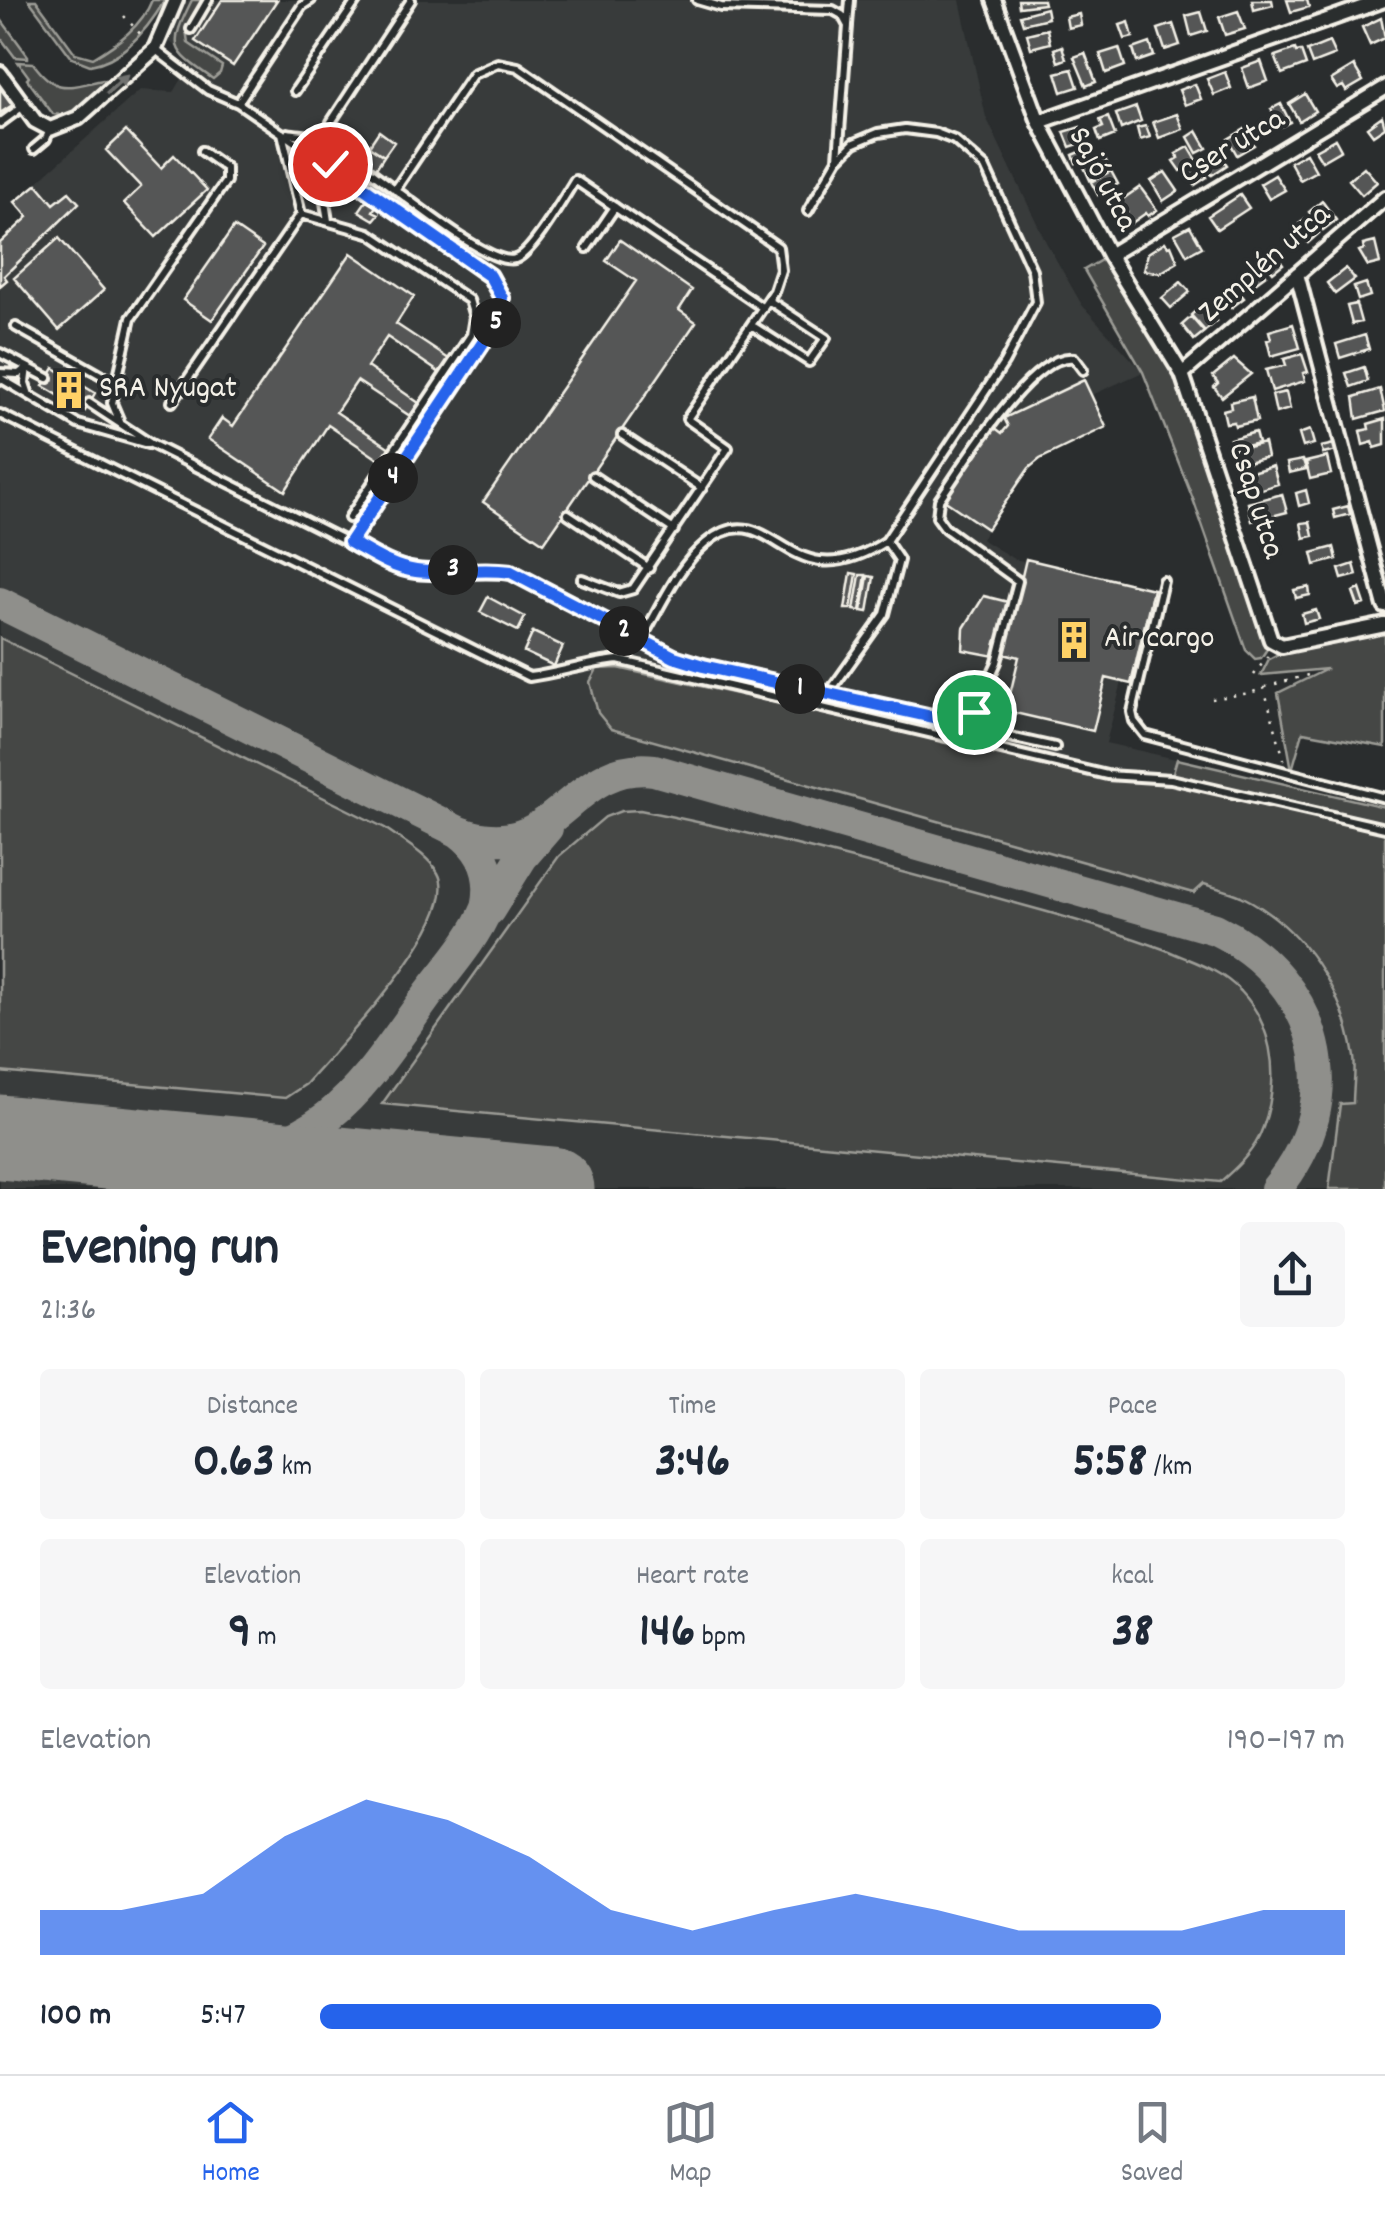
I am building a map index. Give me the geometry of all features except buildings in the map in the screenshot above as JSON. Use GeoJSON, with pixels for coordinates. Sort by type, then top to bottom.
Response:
{"type":"FeatureCollection","features":[{"type":"Feature","properties":{"kind":"street"},"geometry":{"type":"LineString","coordinates":[[0,73],[35,121],[50,129],[78,118],[155,49],[176,0]]}},
{"type":"Feature","properties":{"kind":"street","name":"Sajó utca"},"geometry":{"type":"LineString","coordinates":[[994,0],[1039,122],[1109,255],[1182,374]]}},
{"type":"Feature","properties":{"kind":"street"},"geometry":{"type":"LineString","coordinates":[[1039,122],[1384,0]]}},
{"type":"Feature","properties":{"kind":"street","name":"Cser utca"},"geometry":{"type":"LineString","coordinates":[[1109,255],[1385,88]]}},
{"type":"Feature","properties":{"kind":"street","name":"Zemplén utca"},"geometry":{"type":"LineString","coordinates":[[1182,374],[1385,198]]}},
{"type":"Feature","properties":{"kind":"street"},"geometry":{"type":"LineString","coordinates":[[1297,274],[1385,606]]}},
{"type":"Feature","properties":{"kind":"street","name":"Csap utca"},"geometry":{"type":"LineString","coordinates":[[1182,374],[1275,644]]}},
{"type":"Feature","properties":{"kind":"street"},"geometry":{"type":"LineString","coordinates":[[1275,644],[1385,625]]}},
{"type":"Feature","properties":{"kind":"lane"},"geometry":{"type":"LineString","coordinates":[[191,29],[208,0]]}},
{"type":"Feature","properties":{"kind":"lane"},"geometry":{"type":"LineString","coordinates":[[238,103],[302,6],[311,0]]}},
{"type":"Feature","properties":{"kind":"lane"},"geometry":{"type":"LineString","coordinates":[[295,91],[357,0]]}},
{"type":"Feature","properties":{"kind":"lane"},"geometry":{"type":"LineString","coordinates":[[331,122],[411,0]]}},
{"type":"Feature","properties":{"kind":"lane"},"geometry":{"type":"LineString","coordinates":[[698,0],[721,7],[833,10],[842,15],[848,26]]}},
{"type":"Feature","properties":{"kind":"lane"},"geometry":{"type":"LineString","coordinates":[[838,159],[850,0]]}},
{"type":"Feature","properties":{"kind":"lane"},"geometry":{"type":"LineString","coordinates":[[155,49],[208,90],[238,103],[282,132],[490,276],[502,298],[494,326],[350,542]]}},
{"type":"Feature","properties":{"kind":"lane"},"geometry":{"type":"LineString","coordinates":[[395,190],[473,74],[498,63],[518,67],[778,247],[782,270],[768,300],[687,419],[728,448],[638,584],[625,593],[582,579]]}},
{"type":"Feature","properties":{"kind":"lane"},"geometry":{"type":"LineString","coordinates":[[0,123],[24,106]]}},
{"type":"Feature","properties":{"kind":"lane"},"geometry":{"type":"LineString","coordinates":[[34,150],[46,140],[50,129]]}},
{"type":"Feature","properties":{"kind":"lane"},"geometry":{"type":"LineString","coordinates":[[640,640],[683,568],[708,541],[733,530],[752,528],[818,561],[866,554],[886,541],[1004,364],[1036,302],[1032,270],[984,167],[970,152],[936,133],[905,129],[878,133],[854,143],[838,159],[808,211]]}},
{"type":"Feature","properties":{"kind":"lane"},"geometry":{"type":"LineString","coordinates":[[282,132],[320,139],[462,236],[504,260],[514,260],[529,247],[575,180],[762,308]]}},
{"type":"Feature","properties":{"kind":"lane"},"geometry":{"type":"LineString","coordinates":[[172,402],[301,214],[282,132]]}},
{"type":"Feature","properties":{"kind":"lane"},"geometry":{"type":"LineString","coordinates":[[120,424],[112,403],[131,318],[226,182],[226,168],[202,151]]}},
{"type":"Feature","properties":{"kind":"lane"},"geometry":{"type":"LineString","coordinates":[[318,156],[328,221]]}},
{"type":"Feature","properties":{"kind":"lane"},"geometry":{"type":"LineString","coordinates":[[587,248],[615,207]]}},
{"type":"Feature","properties":{"kind":"lane"},"geometry":{"type":"LineString","coordinates":[[301,214],[369,233],[469,300],[474,317],[470,334],[349,518]]}},
{"type":"Feature","properties":{"kind":"lane"},"geometry":{"type":"LineString","coordinates":[[752,324],[810,362],[826,338],[768,300]]}},
{"type":"Feature","properties":{"kind":"lane"},"geometry":{"type":"LineString","coordinates":[[16,327],[115,383]]}},
{"type":"Feature","properties":{"kind":"lane"},"geometry":{"type":"LineString","coordinates":[[0,353],[48,378]]}},
{"type":"Feature","properties":{"kind":"lane"},"geometry":{"type":"LineString","coordinates":[[968,725],[998,662],[1018,581],[945,528],[938,516],[939,500],[1010,400],[1052,360],[1062,356],[1074,358],[1083,370]]}},
{"type":"Feature","properties":{"kind":"lane"},"geometry":{"type":"LineString","coordinates":[[0,376],[19,374],[27,367]]}},
{"type":"Feature","properties":{"kind":"lane"},"geometry":{"type":"LineString","coordinates":[[27,367],[25,383],[30,396]]}},
{"type":"Feature","properties":{"kind":"lane"},"geometry":{"type":"LineString","coordinates":[[0,376],[78,424],[151,444]]}},
{"type":"Feature","properties":{"kind":"lane"},"geometry":{"type":"LineString","coordinates":[[90,403],[151,444],[391,564],[413,571],[486,568],[511,572],[674,657],[1055,747]]}},
{"type":"Feature","properties":{"kind":"lane"},"geometry":{"type":"LineString","coordinates":[[0,414],[529,676],[618,660],[1052,763],[1107,775],[1171,779],[1385,828]]}},
{"type":"Feature","properties":{"kind":"lane"},"geometry":{"type":"LineString","coordinates":[[622,434],[702,488]]}},
{"type":"Feature","properties":{"kind":"lane"},"geometry":{"type":"LineString","coordinates":[[593,476],[674,530]]}},
{"type":"Feature","properties":{"kind":"lane"},"geometry":{"type":"LineString","coordinates":[[568,514],[649,568]]}},
{"type":"Feature","properties":{"kind":"lane"},"geometry":{"type":"LineString","coordinates":[[828,694],[886,614],[899,560],[886,541]]}},
{"type":"Feature","properties":{"kind":"lane"},"geometry":{"type":"LineString","coordinates":[[1163,580],[1132,712],[1138,729],[1154,739],[1385,798]]}},
{"type":"Feature","properties":{"kind":"path"},"geometry":{"type":"LineString","coordinates":[[124,16],[144,38]]}},
{"type":"Feature","properties":{"kind":"path"},"geometry":{"type":"LineString","coordinates":[[1254,676],[1275,644]]}},
{"type":"Feature","properties":{"kind":"path"},"geometry":{"type":"LineString","coordinates":[[1212,699],[1250,694],[1314,673]]}},
{"type":"Feature","properties":{"kind":"path"},"geometry":{"type":"LineString","coordinates":[[1264,688],[1288,774]]}},
{"type":"Feature","properties":{"kind":"shaded area"},"geometry":{"type":"Polygon","coordinates":[[[29,0],[36,0],[75,53],[93,58],[128,34],[152,0],[165,0],[143,31],[124,49],[90,65],[72,58],[29,0]]]}},
{"type":"Feature","properties":{"kind":"shaded area"},"geometry":{"type":"Polygon","coordinates":[[[188,0],[960,0],[986,117],[1046,242],[1082,305],[1143,372],[1092,395],[1106,427],[1029,468],[981,539],[1014,559],[1153,589],[1131,684],[1122,682],[1106,743],[1385,807],[1385,1189],[0,1189],[0,243],[28,217],[15,202],[140,90],[174,92],[194,59],[168,41],[188,0]]]}},
{"type":"Feature","properties":{"kind":"shaded area"},"geometry":{"type":"Polygon","coordinates":[[[192,0],[204,0],[186,29],[188,43],[222,66],[213,79],[188,61],[177,46],[179,28],[192,0]]]}},
{"type":"Feature","properties":{"kind":"shaded area"},"geometry":{"type":"Polygon","coordinates":[[[0,18],[28,58],[15,57],[0,37],[0,18]]]}},
{"type":"Feature","properties":{"kind":"shaded area"},"geometry":{"type":"Polygon","coordinates":[[[18,62],[33,63],[49,80],[64,86],[103,80],[108,84],[77,111],[53,114],[18,62]]]}},
{"type":"Feature","properties":{"kind":"shaded area"},"geometry":{"type":"Polygon","coordinates":[[[1103,259],[1178,379],[1269,646],[1261,658],[1255,659],[1246,650],[1143,372],[1084,270],[1103,259]]]}},
{"type":"Feature","properties":{"kind":"shaded area"},"geometry":{"type":"Polygon","coordinates":[[[1385,632],[1385,747],[1303,732],[1292,770],[1278,693],[1327,669],[1261,675],[1269,659],[1284,651],[1385,632]]]}},
{"type":"Feature","properties":{"kind":"shaded area"},"geometry":{"type":"Polygon","coordinates":[[[0,638],[385,828],[421,854],[438,873],[441,894],[432,921],[415,951],[343,1043],[306,1084],[285,1098],[0,1072],[0,638]]]}},
{"type":"Feature","properties":{"kind":"shaded area"},"geometry":{"type":"Polygon","coordinates":[[[618,668],[1107,775],[1171,779],[1177,759],[1385,807],[1385,1189],[1329,1189],[1340,1104],[1353,1103],[1355,1062],[1349,1032],[1317,963],[1283,924],[1263,909],[1241,896],[1204,884],[1194,893],[611,729],[598,713],[590,682],[597,669],[618,668]]]}},
{"type":"Feature","properties":{"kind":"shaded area"},"geometry":{"type":"Polygon","coordinates":[[[640,810],[832,854],[1040,910],[1148,943],[1214,971],[1253,1007],[1270,1048],[1271,1093],[1259,1137],[1247,1156],[1220,1182],[382,1104],[559,856],[605,817],[640,810]]]}},
{"type":"Feature","properties":{"kind":"taxiway"},"geometry":{"type":"LineString","coordinates":[[0,603],[459,832],[492,839],[518,836],[540,826],[600,781],[625,771],[654,770],[1215,929],[1251,951],[1280,978],[1300,1010],[1313,1044],[1318,1080],[1313,1117],[1300,1154],[1276,1189]]}},
{"type":"Feature","properties":{"kind":"taxiway"},"geometry":{"type":"LineString","coordinates":[[489,910],[522,857],[547,828]]}},
{"type":"Feature","properties":{"kind":"taxiway"},"geometry":{"type":"LineString","coordinates":[[202,1156],[244,1153],[310,1129],[360,1086],[382,1059],[468,943],[487,908],[489,886],[485,866],[459,832]]}},
{"type":"Feature","properties":{"kind":"runway"},"geometry":{"type":"LineString","coordinates":[[0,1137],[552,1189]]}},
{"type":"Feature","properties":{"kind":"place","name":"SRA Nyugat"},"geometry":{"type":"Point","coordinates":[69,390]}},
{"type":"Feature","properties":{"kind":"place","name":"Air cargo"},"geometry":{"type":"Point","coordinates":[1074,640]}},
{"type":"Feature","properties":{"kind":"route"},"geometry":{"type":"LineString","coordinates":[[330,164],[490,276],[502,298],[494,326],[350,542],[413,571],[486,568],[511,572],[674,657],[703,666],[968,725],[974,712]]}}]}
